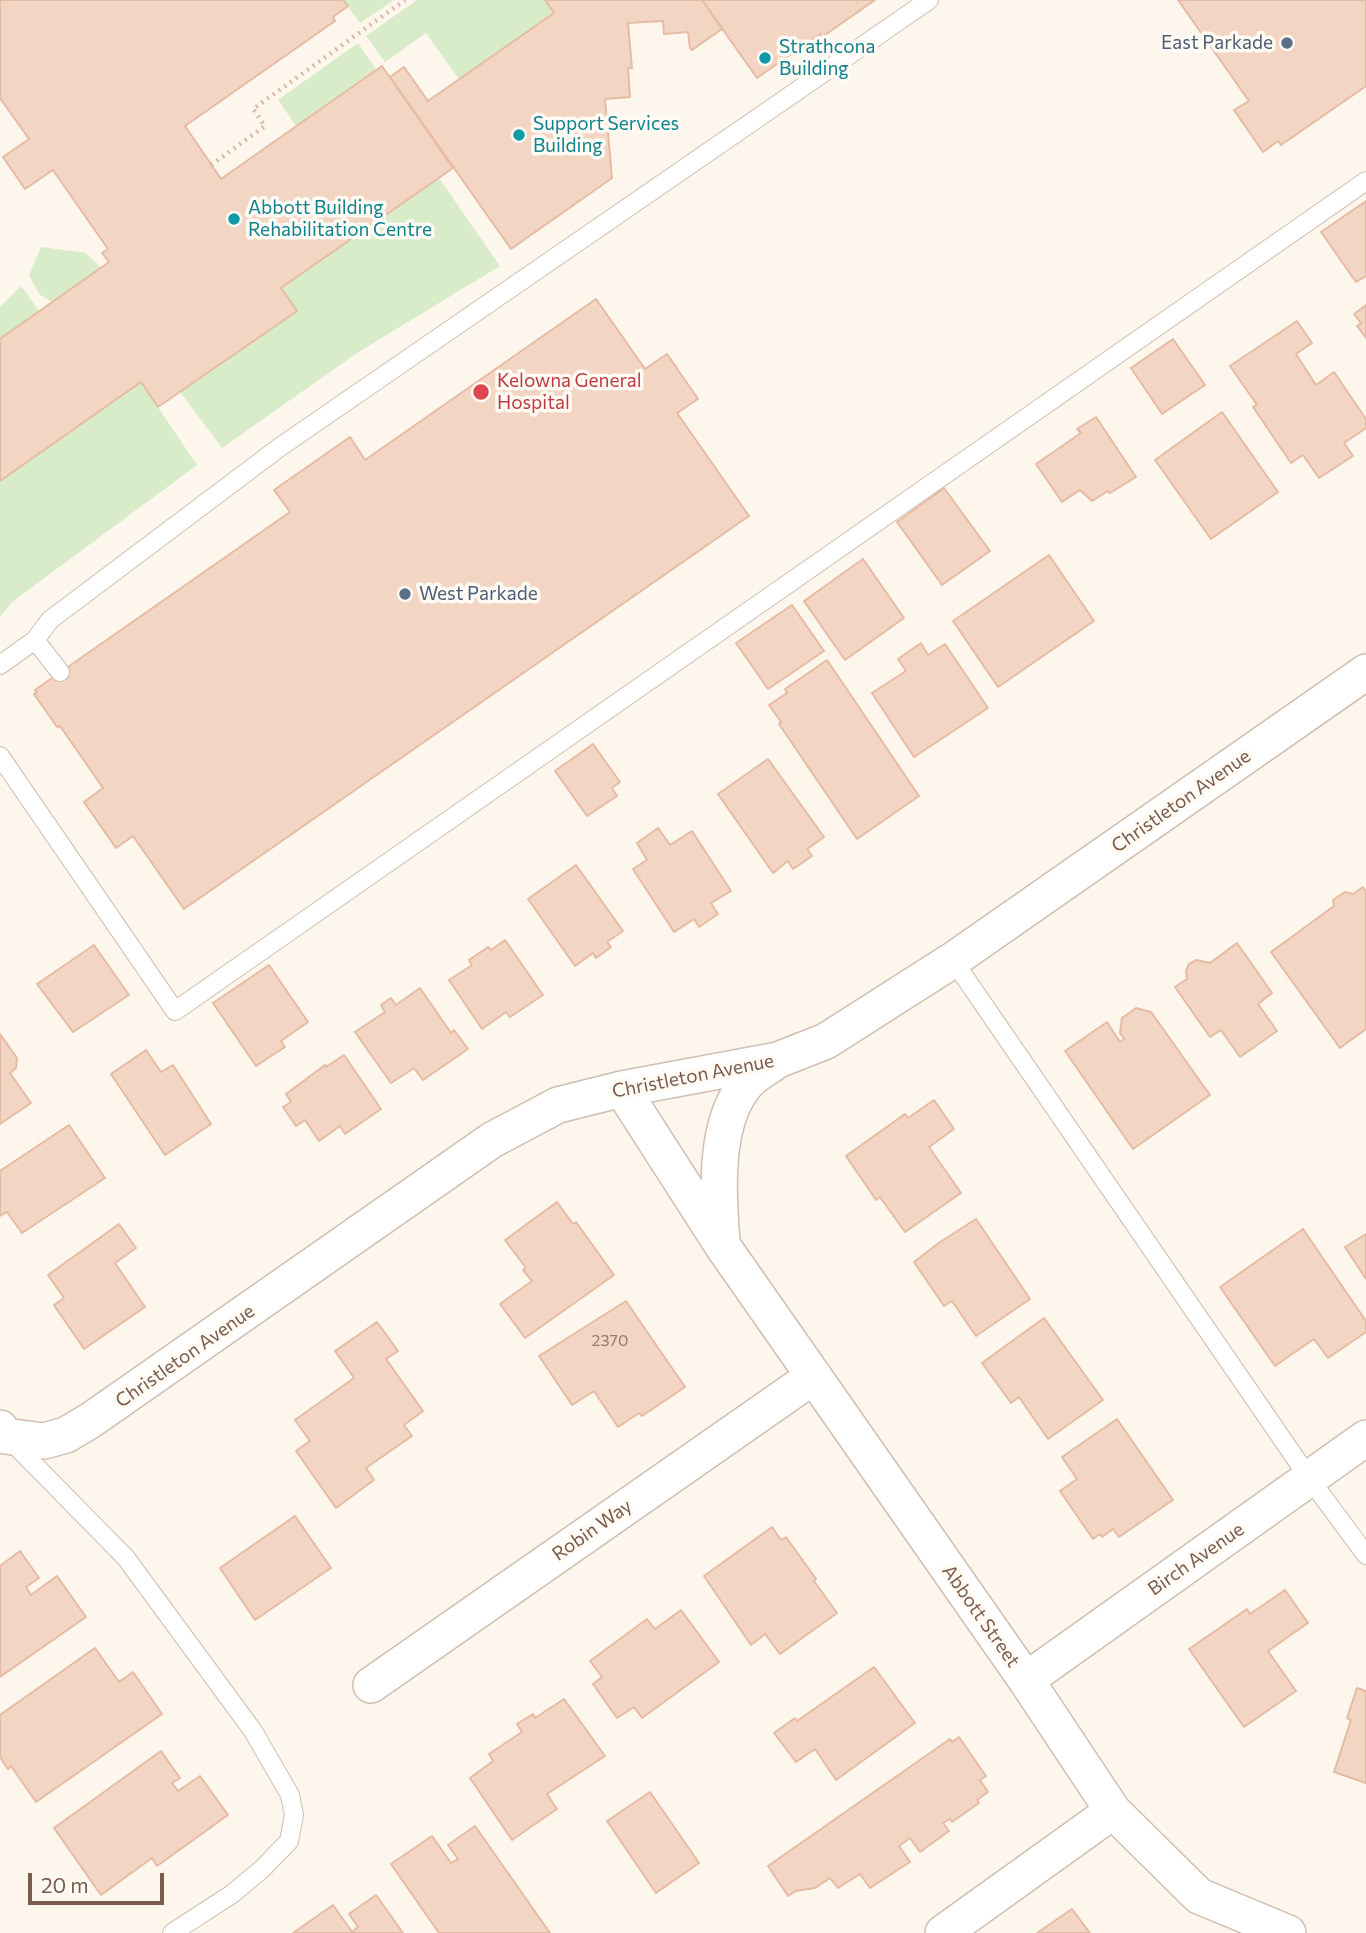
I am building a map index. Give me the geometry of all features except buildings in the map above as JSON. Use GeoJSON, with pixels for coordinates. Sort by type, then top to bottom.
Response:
{"type":"FeatureCollection","features":[{"type":"Feature","properties":{"kind":"street","name":"Christleton Avenue"},"geometry":{"type":"LineString","coordinates":[[2,1432],[44,1441],[66,1435],[159,1374],[492,1140],[558,1105],[622,1089],[778,1060],[827,1041],[953,960],[1366,672]]}},
{"type":"Feature","properties":{"kind":"street"},"geometry":{"type":"LineString","coordinates":[[722,1245],[718,1176],[728,1120],[749,1081],[778,1060]]}},
{"type":"Feature","properties":{"kind":"street","name":"Abbott Street"},"geometry":{"type":"LineString","coordinates":[[622,1089],[722,1245],[1026,1680],[1113,1811],[1199,1896],[1288,1933]]}},
{"type":"Feature","properties":{"kind":"street","name":"Robin Way"},"geometry":{"type":"LineString","coordinates":[[371,1685],[814,1376]]}},
{"type":"Feature","properties":{"kind":"street","name":"Birch Avenue"},"geometry":{"type":"LineString","coordinates":[[1026,1680],[1366,1438]]}},
{"type":"Feature","properties":{"kind":"street"},"geometry":{"type":"LineString","coordinates":[[943,1933],[1113,1811]]}},
{"type":"Feature","properties":{"kind":"lane"},"geometry":{"type":"LineString","coordinates":[[0,665],[36,640],[50,620],[280,447],[929,0]]}},
{"type":"Feature","properties":{"kind":"lane"},"geometry":{"type":"LineString","coordinates":[[0,756],[175,1011],[1366,181]]}},
{"type":"Feature","properties":{"kind":"lane"},"geometry":{"type":"LineString","coordinates":[[36,640],[61,672]]}},
{"type":"Feature","properties":{"kind":"lane"},"geometry":{"type":"LineString","coordinates":[[953,960],[1309,1478],[1366,1555]]}},
{"type":"Feature","properties":{"kind":"lane"},"geometry":{"type":"LineString","coordinates":[[2,1432],[126,1558],[253,1731],[290,1795],[294,1815],[289,1841],[262,1869],[232,1894],[172,1933]]}},
{"type":"Feature","properties":{"kind":"path"},"geometry":{"type":"LineString","coordinates":[[211,165],[265,126],[253,109],[405,0]]}},
{"type":"Feature","properties":{"kind":"green space"},"geometry":{"type":"Polygon","coordinates":[[[343,0],[394,0],[360,23],[343,0]]]}},
{"type":"Feature","properties":{"kind":"green space"},"geometry":{"type":"Polygon","coordinates":[[[417,0],[545,0],[554,13],[459,79],[426,33],[385,62],[366,36],[417,0]]]}},
{"type":"Feature","properties":{"kind":"green space"},"geometry":{"type":"Polygon","coordinates":[[[358,43],[376,69],[296,126],[278,100],[358,43]]]}},
{"type":"Feature","properties":{"kind":"green space"},"geometry":{"type":"Polygon","coordinates":[[[439,178],[500,266],[357,353],[222,448],[180,392],[297,311],[281,288],[439,178]]]}},
{"type":"Feature","properties":{"kind":"green space"},"geometry":{"type":"Polygon","coordinates":[[[41,247],[86,253],[101,268],[52,302],[39,294],[29,275],[41,247]]]}},
{"type":"Feature","properties":{"kind":"green space"},"geometry":{"type":"Polygon","coordinates":[[[21,286],[39,311],[0,339],[0,307],[21,286]]]}},
{"type":"Feature","properties":{"kind":"green space"},"geometry":{"type":"Polygon","coordinates":[[[141,382],[197,465],[12,602],[0,617],[0,481],[141,382]]]}},
{"type":"Feature","properties":{"kind":"place","name":"East Parkade"},"geometry":{"type":"Point","coordinates":[1287,43]}},
{"type":"Feature","properties":{"kind":"place","name":"Strathcona Building"},"geometry":{"type":"Point","coordinates":[765,58]}},
{"type":"Feature","properties":{"kind":"place","name":"Support Services Building"},"geometry":{"type":"Point","coordinates":[519,135]}},
{"type":"Feature","properties":{"kind":"place","name":"Abbott Building Rehabilitation Centre"},"geometry":{"type":"Point","coordinates":[234,219]}},
{"type":"Feature","properties":{"kind":"place","name":"Kelowna General Hospital"},"geometry":{"type":"Point","coordinates":[481,392]}},
{"type":"Feature","properties":{"kind":"place","name":"West Parkade"},"geometry":{"type":"Point","coordinates":[405,594]}}]}
